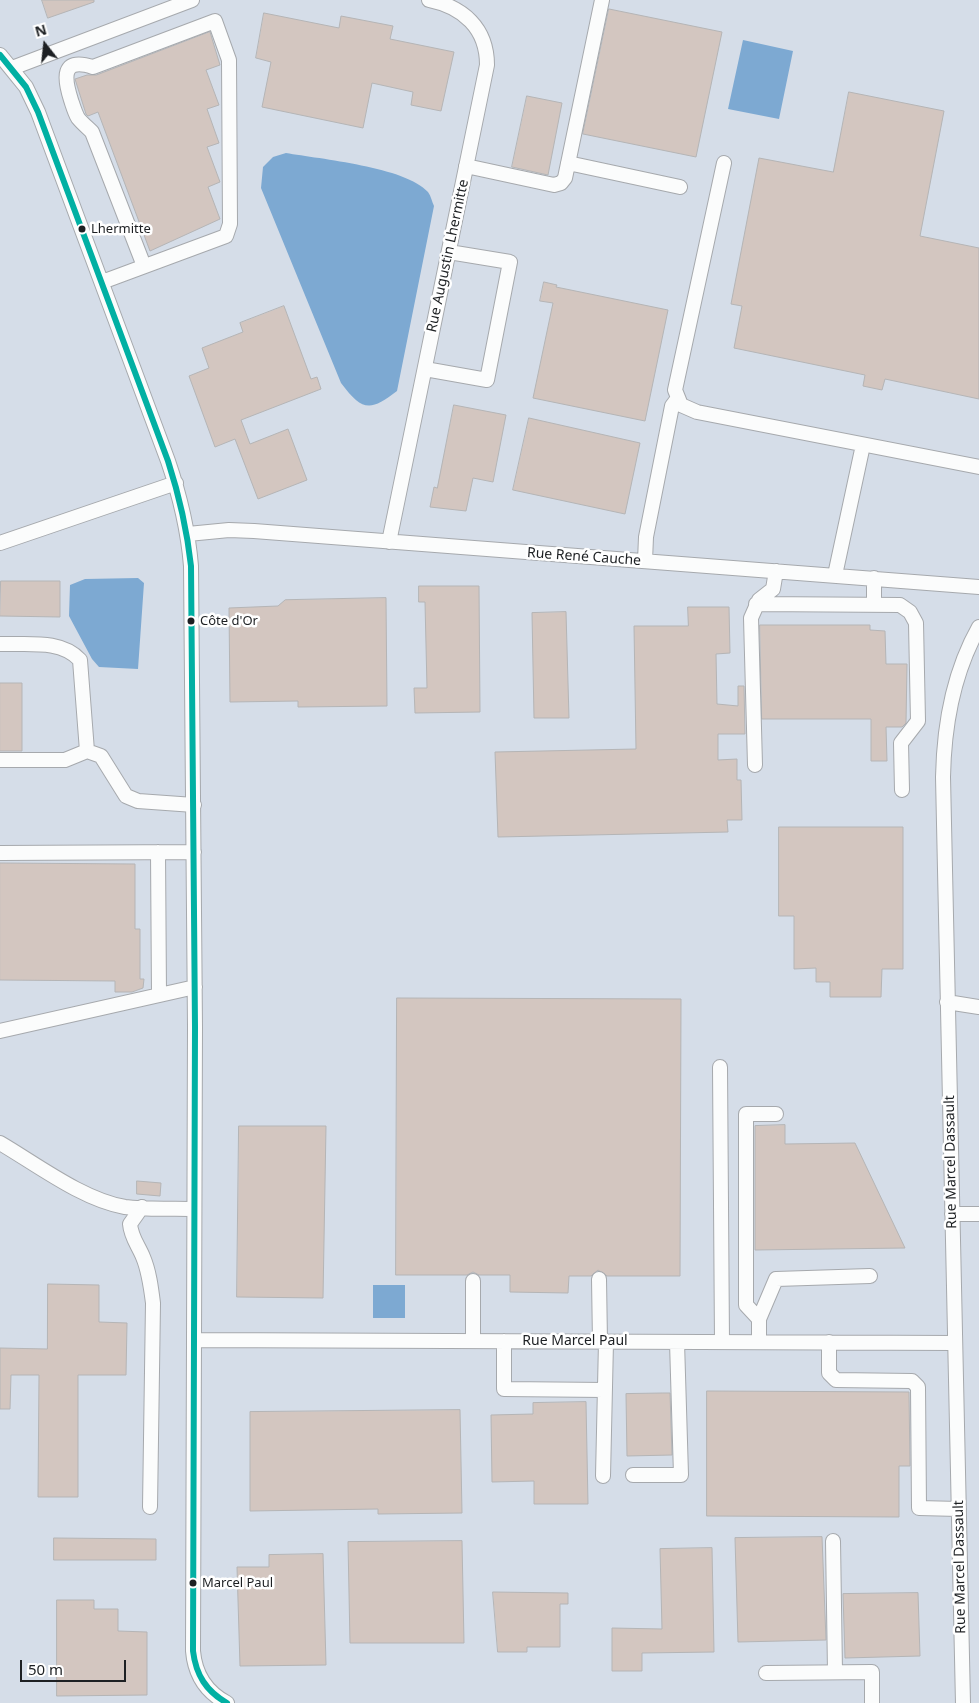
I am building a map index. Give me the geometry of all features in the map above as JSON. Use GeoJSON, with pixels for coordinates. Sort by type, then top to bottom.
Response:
{"type":"FeatureCollection","features":[{"type":"Feature","properties":{"kind":"street"},"geometry":{"type":"LineString","coordinates":[[12,68],[192,0]]}},
{"type":"Feature","properties":{"kind":"street","name":"Rue Augustin Lhermitte"},"geometry":{"type":"LineString","coordinates":[[389,542],[485,73],[485,49],[476,25],[465,14],[449,5],[429,0]]}},
{"type":"Feature","properties":{"kind":"street"},"geometry":{"type":"LineString","coordinates":[[466,166],[554,185],[561,183],[565,178],[602,0]]}},
{"type":"Feature","properties":{"kind":"street"},"geometry":{"type":"LineString","coordinates":[[102,282],[226,236],[230,224],[230,60],[215,21],[93,67],[76,65],[68,69],[66,74],[66,83],[77,117],[92,132],[144,266]]}},
{"type":"Feature","properties":{"kind":"street"},"geometry":{"type":"LineString","coordinates":[[0,55],[26,87],[38,112],[176,482],[188,534],[191,566],[195,987],[193,1651],[199,1676],[222,1700]]}},
{"type":"Feature","properties":{"kind":"street"},"geometry":{"type":"LineString","coordinates":[[568,163],[680,187]]}},
{"type":"Feature","properties":{"kind":"street"},"geometry":{"type":"LineString","coordinates":[[724,163],[675,390],[681,405],[697,412],[979,467]]}},
{"type":"Feature","properties":{"kind":"street"},"geometry":{"type":"LineString","coordinates":[[425,369],[487,380],[510,262],[449,252]]}},
{"type":"Feature","properties":{"kind":"street"},"geometry":{"type":"LineString","coordinates":[[645,561],[646,537],[672,406],[678,398]]}},
{"type":"Feature","properties":{"kind":"street"},"geometry":{"type":"LineString","coordinates":[[835,575],[863,445]]}},
{"type":"Feature","properties":{"kind":"street"},"geometry":{"type":"LineString","coordinates":[[0,543],[176,482]]}},
{"type":"Feature","properties":{"kind":"street","name":"Rue René Cauche"},"geometry":{"type":"LineString","coordinates":[[188,534],[239,530],[979,587]]}},
{"type":"Feature","properties":{"kind":"street"},"geometry":{"type":"LineString","coordinates":[[755,765],[752,618],[756,604],[762,595],[773,589],[776,571]]}},
{"type":"Feature","properties":{"kind":"street"},"geometry":{"type":"LineString","coordinates":[[874,578],[874,604]]}},
{"type":"Feature","properties":{"kind":"street"},"geometry":{"type":"LineString","coordinates":[[756,604],[900,605],[910,612],[916,622],[918,721],[912,731],[901,742],[902,790]]}},
{"type":"Feature","properties":{"kind":"street","name":"Rue Marcel Dassault"},"geometry":{"type":"LineString","coordinates":[[962,1703],[947,1002],[944,742],[955,688],[979,627]]}},
{"type":"Feature","properties":{"kind":"street"},"geometry":{"type":"LineString","coordinates":[[0,644],[62,647],[72,652],[80,660],[87,751]]}},
{"type":"Feature","properties":{"kind":"street"},"geometry":{"type":"LineString","coordinates":[[0,760],[65,760],[87,751],[101,756],[126,796],[138,802],[194,805]]}},
{"type":"Feature","properties":{"kind":"street"},"geometry":{"type":"LineString","coordinates":[[158,852],[159,995]]}},
{"type":"Feature","properties":{"kind":"street"},"geometry":{"type":"LineString","coordinates":[[0,853],[194,852]]}},
{"type":"Feature","properties":{"kind":"street"},"geometry":{"type":"LineString","coordinates":[[0,1032],[195,987]]}},
{"type":"Feature","properties":{"kind":"street"},"geometry":{"type":"LineString","coordinates":[[947,1002],[979,1007]]}},
{"type":"Feature","properties":{"kind":"street"},"geometry":{"type":"LineString","coordinates":[[720,1067],[722,1342]]}},
{"type":"Feature","properties":{"kind":"street"},"geometry":{"type":"LineString","coordinates":[[759,1319],[746,1306],[746,1114],[776,1114]]}},
{"type":"Feature","properties":{"kind":"street"},"geometry":{"type":"LineString","coordinates":[[0,1142],[76,1188],[125,1207],[194,1209]]}},
{"type":"Feature","properties":{"kind":"street"},"geometry":{"type":"LineString","coordinates":[[142,1208],[134,1215],[130,1224],[133,1240],[142,1255],[149,1273],[153,1303],[150,1507]]}},
{"type":"Feature","properties":{"kind":"street"},"geometry":{"type":"LineString","coordinates":[[952,1214],[979,1214]]}},
{"type":"Feature","properties":{"kind":"street"},"geometry":{"type":"LineString","coordinates":[[759,1342],[759,1319],[776,1279],[870,1276]]}},
{"type":"Feature","properties":{"kind":"street"},"geometry":{"type":"LineString","coordinates":[[599,1279],[605,1390],[603,1476]]}},
{"type":"Feature","properties":{"kind":"street"},"geometry":{"type":"LineString","coordinates":[[473,1281],[473,1341]]}},
{"type":"Feature","properties":{"kind":"street","name":"Rue Marcel Paul"},"geometry":{"type":"LineString","coordinates":[[194,1340],[955,1343]]}},
{"type":"Feature","properties":{"kind":"street"},"geometry":{"type":"LineString","coordinates":[[504,1341],[504,1389],[605,1390]]}},
{"type":"Feature","properties":{"kind":"street"},"geometry":{"type":"LineString","coordinates":[[633,1475],[680,1475],[677,1342]]}},
{"type":"Feature","properties":{"kind":"street"},"geometry":{"type":"LineString","coordinates":[[829,1342],[829,1373],[836,1380],[912,1381],[918,1387],[920,1508],[959,1510]]}},
{"type":"Feature","properties":{"kind":"street"},"geometry":{"type":"LineString","coordinates":[[833,1541],[836,1672]]}},
{"type":"Feature","properties":{"kind":"street"},"geometry":{"type":"LineString","coordinates":[[766,1673],[872,1672],[872,1703]]}},
{"type":"Feature","properties":{"kind":"shaded area"},"geometry":{"type":"Polygon","coordinates":[[[0,0],[979,0],[979,1703],[0,1703],[0,0]]]}},
{"type":"Feature","properties":{"kind":"water"},"geometry":{"type":"Polygon","coordinates":[[[743,40],[793,51],[779,119],[728,109],[743,40]]]}},
{"type":"Feature","properties":{"kind":"water"},"geometry":{"type":"Polygon","coordinates":[[[286,153],[340,161],[382,170],[417,183],[430,195],[434,206],[397,391],[380,403],[367,405],[361,403],[341,383],[261,188],[263,167],[273,157],[286,153]]]}},
{"type":"Feature","properties":{"kind":"water"},"geometry":{"type":"Polygon","coordinates":[[[138,578],[144,583],[138,669],[99,667],[92,659],[69,616],[70,585],[85,579],[138,578]]]}},
{"type":"Feature","properties":{"kind":"water"},"geometry":{"type":"Polygon","coordinates":[[[373,1285],[405,1285],[405,1318],[373,1318],[373,1285]]]}},
{"type":"Feature","properties":{"kind":"building"},"geometry":{"type":"Polygon","coordinates":[[[42,0],[94,0],[94,2],[48,18],[42,0]]]}},
{"type":"Feature","properties":{"kind":"building"},"geometry":{"type":"Polygon","coordinates":[[[609,9],[722,32],[696,157],[583,134],[609,9]]]}},
{"type":"Feature","properties":{"kind":"building"},"geometry":{"type":"Polygon","coordinates":[[[264,13],[339,28],[341,16],[393,26],[390,39],[454,52],[441,111],[411,105],[413,92],[372,83],[363,128],[262,107],[271,62],[256,58],[264,13]]]}},
{"type":"Feature","properties":{"kind":"building"},"geometry":{"type":"Polygon","coordinates":[[[210,32],[220,65],[206,70],[219,105],[207,109],[219,143],[207,147],[220,182],[208,187],[220,219],[150,251],[98,112],[88,116],[86,114],[75,79],[87,75],[96,75],[210,32]]]}},
{"type":"Feature","properties":{"kind":"building"},"geometry":{"type":"Polygon","coordinates":[[[849,92],[944,111],[920,236],[979,248],[979,399],[885,379],[882,390],[863,386],[865,375],[734,348],[742,306],[731,304],[759,158],[833,172],[849,92]]]}},
{"type":"Feature","properties":{"kind":"building"},"geometry":{"type":"Polygon","coordinates":[[[527,96],[562,103],[548,175],[512,167],[527,96]]]}},
{"type":"Feature","properties":{"kind":"building"},"geometry":{"type":"Polygon","coordinates":[[[544,282],[557,285],[556,287],[668,310],[645,421],[533,398],[553,303],[540,301],[544,282]]]}},
{"type":"Feature","properties":{"kind":"building"},"geometry":{"type":"Polygon","coordinates":[[[284,306],[311,379],[317,377],[321,389],[241,420],[250,444],[288,429],[307,480],[258,499],[235,439],[215,447],[189,376],[209,368],[202,348],[243,332],[240,323],[284,306]]]}},
{"type":"Feature","properties":{"kind":"building"},"geometry":{"type":"Polygon","coordinates":[[[454,405],[506,415],[493,482],[473,478],[466,511],[430,507],[434,487],[437,488],[454,405]]]}},
{"type":"Feature","properties":{"kind":"building"},"geometry":{"type":"Polygon","coordinates":[[[529,418],[640,443],[625,514],[513,490],[529,418]]]}},
{"type":"Feature","properties":{"kind":"building"},"geometry":{"type":"Polygon","coordinates":[[[1,581],[60,581],[60,617],[0,616],[1,581]]]}},
{"type":"Feature","properties":{"kind":"building"},"geometry":{"type":"Polygon","coordinates":[[[419,586],[479,586],[480,712],[415,713],[414,688],[427,688],[425,602],[419,602],[419,586]]]}},
{"type":"Feature","properties":{"kind":"building"},"geometry":{"type":"Polygon","coordinates":[[[386,598],[387,706],[298,707],[298,701],[230,702],[229,608],[278,606],[285,600],[386,598]]]}},
{"type":"Feature","properties":{"kind":"building"},"geometry":{"type":"Polygon","coordinates":[[[688,607],[729,607],[730,653],[716,654],[717,704],[738,706],[738,686],[744,686],[745,734],[718,734],[718,760],[737,759],[737,780],[741,780],[742,820],[727,820],[728,832],[498,837],[495,752],[636,749],[634,626],[688,626],[688,607]]]}},
{"type":"Feature","properties":{"kind":"building"},"geometry":{"type":"Polygon","coordinates":[[[566,612],[569,718],[534,718],[532,613],[566,612]]]}},
{"type":"Feature","properties":{"kind":"building"},"geometry":{"type":"Polygon","coordinates":[[[760,625],[870,625],[870,630],[885,631],[886,664],[907,664],[906,723],[902,727],[886,727],[887,761],[871,761],[871,719],[762,719],[760,625]]]}},
{"type":"Feature","properties":{"kind":"building"},"geometry":{"type":"Polygon","coordinates":[[[0,683],[22,683],[22,751],[0,751],[0,683]]]}},
{"type":"Feature","properties":{"kind":"building"},"geometry":{"type":"Polygon","coordinates":[[[779,827],[903,827],[903,969],[882,969],[881,997],[830,997],[830,982],[816,982],[816,968],[794,969],[794,916],[779,916],[779,827]]]}},
{"type":"Feature","properties":{"kind":"building"},"geometry":{"type":"Polygon","coordinates":[[[0,863],[135,864],[135,929],[140,929],[140,979],[144,979],[143,988],[132,992],[115,992],[115,981],[0,980],[0,863]]]}},
{"type":"Feature","properties":{"kind":"building"},"geometry":{"type":"Polygon","coordinates":[[[397,998],[681,999],[680,1276],[607,1276],[598,1270],[591,1276],[569,1276],[568,1293],[510,1292],[510,1275],[479,1275],[473,1272],[467,1275],[396,1275],[397,998]]]}},
{"type":"Feature","properties":{"kind":"building"},"geometry":{"type":"Polygon","coordinates":[[[785,1125],[785,1144],[855,1143],[905,1248],[755,1250],[755,1126],[785,1125]]]}},
{"type":"Feature","properties":{"kind":"building"},"geometry":{"type":"Polygon","coordinates":[[[239,1126],[326,1126],[323,1298],[237,1297],[239,1126]]]}},
{"type":"Feature","properties":{"kind":"building"},"geometry":{"type":"Polygon","coordinates":[[[137,1181],[161,1183],[160,1196],[137,1194],[137,1181]]]}},
{"type":"Feature","properties":{"kind":"building"},"geometry":{"type":"Polygon","coordinates":[[[48,1284],[99,1285],[99,1322],[127,1323],[126,1375],[78,1375],[78,1497],[38,1497],[39,1375],[11,1375],[10,1409],[0,1409],[0,1348],[47,1349],[48,1284]]]}},
{"type":"Feature","properties":{"kind":"building"},"geometry":{"type":"Polygon","coordinates":[[[707,1391],[909,1392],[910,1466],[899,1466],[899,1517],[707,1516],[707,1391]]]}},
{"type":"Feature","properties":{"kind":"building"},"geometry":{"type":"Polygon","coordinates":[[[670,1393],[672,1455],[627,1456],[626,1394],[670,1393]]]}},
{"type":"Feature","properties":{"kind":"building"},"geometry":{"type":"Polygon","coordinates":[[[586,1402],[588,1504],[534,1504],[534,1481],[492,1482],[491,1415],[533,1414],[533,1403],[586,1402]]]}},
{"type":"Feature","properties":{"kind":"building"},"geometry":{"type":"Polygon","coordinates":[[[460,1410],[462,1513],[378,1514],[378,1509],[250,1511],[250,1412],[460,1410]]]}},
{"type":"Feature","properties":{"kind":"building"},"geometry":{"type":"Polygon","coordinates":[[[822,1537],[826,1640],[738,1642],[735,1538],[822,1537]]]}},
{"type":"Feature","properties":{"kind":"building"},"geometry":{"type":"Polygon","coordinates":[[[54,1538],[156,1539],[156,1560],[54,1560],[54,1538]]]}},
{"type":"Feature","properties":{"kind":"building"},"geometry":{"type":"Polygon","coordinates":[[[462,1541],[464,1643],[350,1643],[348,1542],[462,1541]]]}},
{"type":"Feature","properties":{"kind":"building"},"geometry":{"type":"Polygon","coordinates":[[[712,1548],[714,1652],[642,1653],[642,1671],[612,1671],[612,1628],[662,1629],[660,1549],[712,1548]]]}},
{"type":"Feature","properties":{"kind":"building"},"geometry":{"type":"Polygon","coordinates":[[[323,1554],[326,1665],[240,1666],[237,1567],[269,1567],[269,1555],[323,1554]]]}},
{"type":"Feature","properties":{"kind":"building"},"geometry":{"type":"Polygon","coordinates":[[[493,1592],[568,1593],[568,1604],[560,1604],[560,1647],[527,1647],[527,1652],[498,1652],[493,1592]]]}},
{"type":"Feature","properties":{"kind":"building"},"geometry":{"type":"Polygon","coordinates":[[[918,1593],[920,1656],[845,1658],[843,1594],[918,1593]]]}},
{"type":"Feature","properties":{"kind":"building"},"geometry":{"type":"Polygon","coordinates":[[[57,1600],[94,1600],[94,1609],[118,1609],[118,1631],[147,1632],[147,1695],[57,1696],[57,1600]]]}},
{"type":"Feature","properties":{"kind":"transit line"},"geometry":{"type":"LineString","coordinates":[[0,55],[26,87],[38,112],[168,461],[182,513],[191,566],[195,1027],[193,1651],[194,1660],[203,1682],[213,1693],[227,1703]]}},
{"type":"Feature","properties":{"kind":"place","name":"Lhermitte"},"geometry":{"type":"Point","coordinates":[82,229]}},
{"type":"Feature","properties":{"kind":"place","name":"Côte d'Or"},"geometry":{"type":"Point","coordinates":[191,621]}},
{"type":"Feature","properties":{"kind":"place","name":"Marcel Paul"},"geometry":{"type":"Point","coordinates":[193,1583]}}]}
